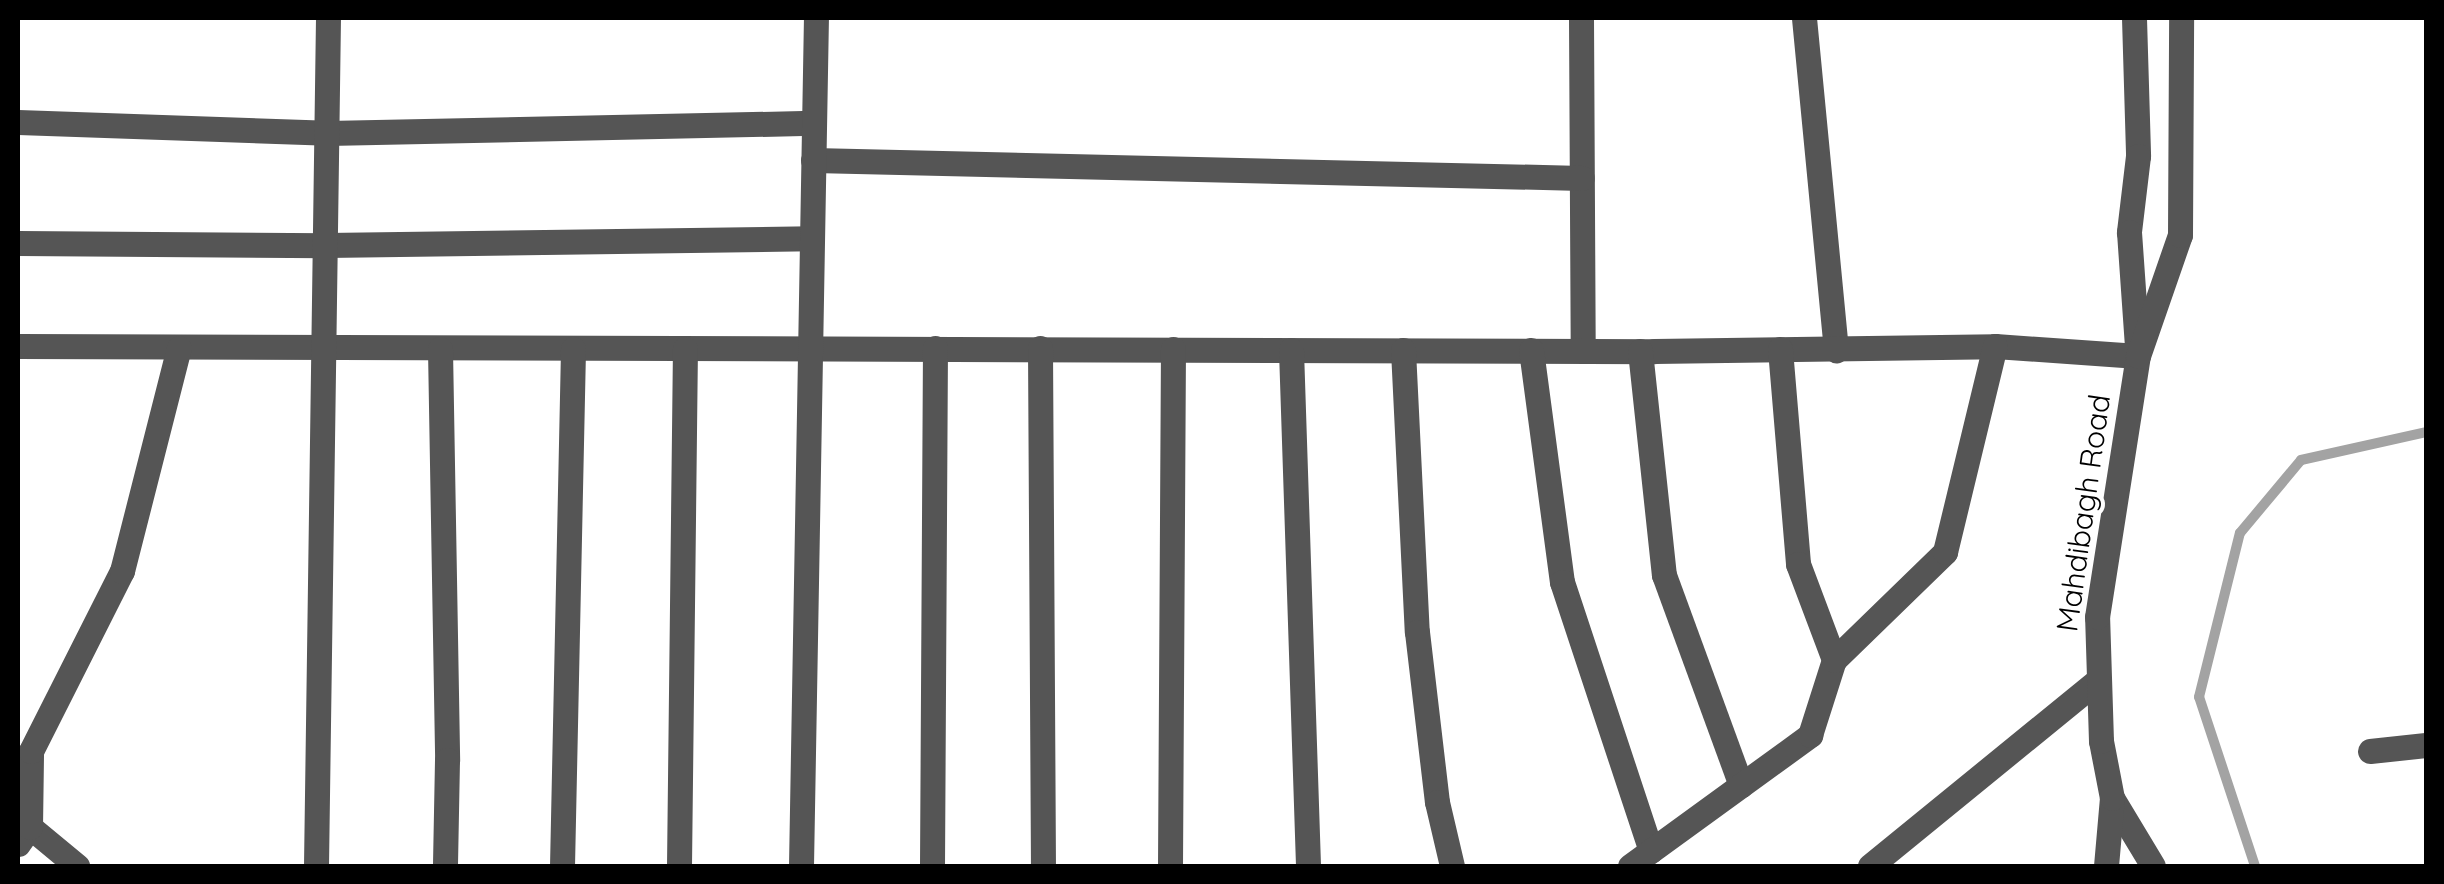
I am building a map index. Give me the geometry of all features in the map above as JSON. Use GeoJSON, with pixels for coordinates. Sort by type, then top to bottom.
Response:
{"type":"FeatureCollection","features":[{"type":"Feature","properties":{"kind":"street"},"geometry":{"type":"LineString","coordinates":[[316,866],[328,18]]}},
{"type":"Feature","properties":{"kind":"street"},"geometry":{"type":"LineString","coordinates":[[801,866],[816,18]]}},
{"type":"Feature","properties":{"kind":"street"},"geometry":{"type":"LineString","coordinates":[[1582,18],[1583,351]]}},
{"type":"Feature","properties":{"kind":"street"},"geometry":{"type":"LineString","coordinates":[[1804,18],[1836,350]]}},
{"type":"Feature","properties":{"kind":"street","name":"Mahdibagh Road"},"geometry":{"type":"LineString","coordinates":[[2134,18],[2138,156],[2128,232],[2138,356]]}},
{"type":"Feature","properties":{"kind":"street","name":"Mahdibagh Road"},"geometry":{"type":"LineString","coordinates":[[2106,866],[2112,798],[2096,680],[2102,579],[2138,356],[2180,236],[2181,18]]}},
{"type":"Feature","properties":{"kind":"street"},"geometry":{"type":"LineString","coordinates":[[18,122],[327,133],[813,122]]}},
{"type":"Feature","properties":{"kind":"street"},"geometry":{"type":"LineString","coordinates":[[813,160],[1582,178]]}},
{"type":"Feature","properties":{"kind":"street"},"geometry":{"type":"LineString","coordinates":[[18,243],[326,245],[811,238]]}},
{"type":"Feature","properties":{"kind":"street"},"geometry":{"type":"LineString","coordinates":[[18,346],[1640,351],[1996,346],[2138,356]]}},
{"type":"Feature","properties":{"kind":"street"},"geometry":{"type":"LineString","coordinates":[[1630,866],[1810,734],[1834,660],[1946,552],[1996,346]]}},
{"type":"Feature","properties":{"kind":"street"},"geometry":{"type":"LineString","coordinates":[[77,866],[22,829],[31,751],[122,572],[179,348]]}},
{"type":"Feature","properties":{"kind":"street"},"geometry":{"type":"LineString","coordinates":[[679,866],[685,348]]}},
{"type":"Feature","properties":{"kind":"street"},"geometry":{"type":"LineString","coordinates":[[932,866],[935,348]]}},
{"type":"Feature","properties":{"kind":"street"},"geometry":{"type":"LineString","coordinates":[[1040,348],[1042,866]]}},
{"type":"Feature","properties":{"kind":"street"},"geometry":{"type":"LineString","coordinates":[[440,349],[447,760],[444,866]]}},
{"type":"Feature","properties":{"kind":"street"},"geometry":{"type":"LineString","coordinates":[[562,866],[573,349]]}},
{"type":"Feature","properties":{"kind":"street"},"geometry":{"type":"LineString","coordinates":[[1170,866],[1174,349]]}},
{"type":"Feature","properties":{"kind":"street"},"geometry":{"type":"LineString","coordinates":[[1292,350],[1308,866]]}},
{"type":"Feature","properties":{"kind":"street"},"geometry":{"type":"LineString","coordinates":[[1403,350],[1417,632],[1437,802],[1452,866]]}},
{"type":"Feature","properties":{"kind":"street"},"geometry":{"type":"LineString","coordinates":[[1531,350],[1562,582],[1652,851]]}},
{"type":"Feature","properties":{"kind":"street"},"geometry":{"type":"LineString","coordinates":[[1780,350],[1798,564],[1834,660]]}},
{"type":"Feature","properties":{"kind":"street"},"geometry":{"type":"LineString","coordinates":[[1640,351],[1664,575],[1741,785]]}},
{"type":"Feature","properties":{"kind":"street"},"geometry":{"type":"LineString","coordinates":[[1870,866],[2096,680]]}},
{"type":"Feature","properties":{"kind":"street"},"geometry":{"type":"LineString","coordinates":[[2370,751],[2426,745]]}},
{"type":"Feature","properties":{"kind":"street","name":"Mahdibagh Road"},"geometry":{"type":"LineString","coordinates":[[2112,798],[2153,866]]}},
{"type":"Feature","properties":{"kind":"waterway"},"geometry":{"type":"LineString","coordinates":[[2255,866],[2199,697],[2240,533],[2301,460],[2426,432]]}}]}
